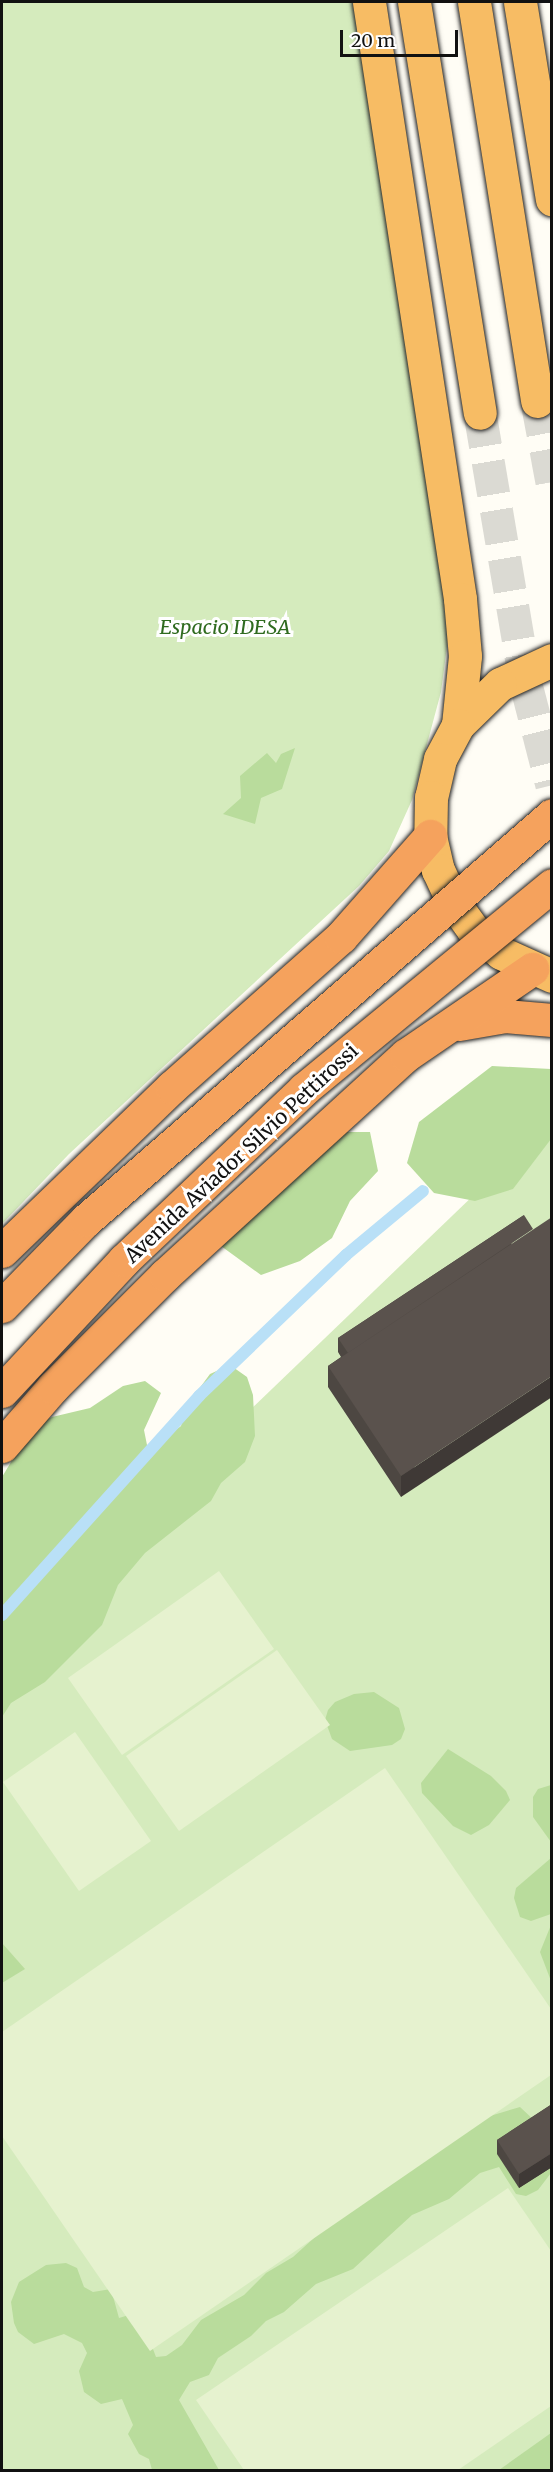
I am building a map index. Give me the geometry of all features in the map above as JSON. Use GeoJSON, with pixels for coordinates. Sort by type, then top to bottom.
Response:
{"type":"FeatureCollection","features":[{"type":"Feature","properties":{"kind":"highway"},"geometry":{"type":"LineString","coordinates":[[369,2],[460,599],[465,656],[458,725]]}},
{"type":"Feature","properties":{"kind":"highway"},"geometry":{"type":"LineString","coordinates":[[414,2],[480,413]]}},
{"type":"Feature","properties":{"kind":"highway"},"geometry":{"type":"LineString","coordinates":[[474,2],[537,401]]}},
{"type":"Feature","properties":{"kind":"highway"},"geometry":{"type":"LineString","coordinates":[[520,2],[552,199]]}},
{"type":"Feature","properties":{"kind":"highway"},"geometry":{"type":"LineString","coordinates":[[542,972],[501,953],[473,930],[453,902],[438,870],[430,836],[431,797],[440,759],[458,725],[500,684],[552,660]]}},
{"type":"Feature","properties":{"kind":"highway"},"geometry":{"type":"LineString","coordinates":[[2,1306],[112,1197],[552,815]]}},
{"type":"Feature","properties":{"kind":"highway"},"geometry":{"type":"LineString","coordinates":[[2,1251],[172,1087],[341,937],[430,836]]}},
{"type":"Feature","properties":{"kind":"highway","name":"Avenida Aviador Silvio Pettirossi"},"geometry":{"type":"LineString","coordinates":[[2,1391],[124,1260],[304,1089],[552,885]]}},
{"type":"Feature","properties":{"kind":"highway"},"geometry":{"type":"LineString","coordinates":[[2,1446],[53,1387],[165,1275],[417,1045],[542,972]]}},
{"type":"Feature","properties":{"kind":"highway"},"geometry":{"type":"LineString","coordinates":[[417,1045],[459,1024],[505,1016],[552,1020]]}},
{"type":"Feature","properties":{"kind":"green space","name":"Espacio IDESA"},"geometry":{"type":"Polygon","coordinates":[[[2,2],[353,2],[449,631],[441,692],[412,800],[389,851],[359,886],[69,1154],[2,1224],[2,2]]]}},
{"type":"Feature","properties":{"kind":"green space"},"geometry":{"type":"Polygon","coordinates":[[[295,748],[282,789],[261,798],[255,824],[223,814],[241,798],[240,776],[267,753],[276,763],[281,754],[295,748]]]}},
{"type":"Feature","properties":{"kind":"green space"},"geometry":{"type":"Polygon","coordinates":[[[492,1066],[551,1069],[551,1139],[513,1189],[475,1201],[434,1193],[407,1163],[419,1122],[492,1066]]]}},
{"type":"Feature","properties":{"kind":"green space"},"geometry":{"type":"Polygon","coordinates":[[[551,1121],[551,2470],[2,2470],[2,1667],[250,1410],[551,1121]]]}},
{"type":"Feature","properties":{"kind":"green space"},"geometry":{"type":"Polygon","coordinates":[[[330,1132],[370,1132],[378,1171],[350,1201],[332,1238],[300,1261],[261,1275],[221,1246],[330,1132]]]}},
{"type":"Feature","properties":{"kind":"green space"},"geometry":{"type":"Polygon","coordinates":[[[230,1365],[247,1377],[253,1395],[255,1436],[245,1462],[221,1483],[211,1501],[145,1553],[118,1585],[102,1625],[45,1682],[11,1703],[2,1717],[2,1477],[32,1427],[52,1417],[90,1408],[123,1386],[145,1381],[161,1393],[144,1430],[148,1450],[181,1426],[185,1408],[210,1374],[230,1365]]]}},
{"type":"Feature","properties":{"kind":"green space"},"geometry":{"type":"Polygon","coordinates":[[[219,1571],[274,1649],[122,1755],[68,1678],[219,1571]]]}},
{"type":"Feature","properties":{"kind":"green space"},"geometry":{"type":"Polygon","coordinates":[[[277,1650],[330,1725],[179,1831],[126,1756],[277,1650]]]}},
{"type":"Feature","properties":{"kind":"green space"},"geometry":{"type":"Polygon","coordinates":[[[374,1692],[399,1708],[405,1729],[401,1739],[392,1745],[350,1751],[332,1739],[325,1720],[328,1710],[335,1702],[354,1694],[374,1692]]]}},
{"type":"Feature","properties":{"kind":"green space"},"geometry":{"type":"Polygon","coordinates":[[[75,1732],[151,1841],[79,1891],[3,1782],[75,1732]]]}},
{"type":"Feature","properties":{"kind":"green space"},"geometry":{"type":"Polygon","coordinates":[[[448,1749],[491,1776],[506,1791],[510,1800],[489,1825],[471,1835],[453,1826],[422,1793],[421,1783],[448,1749]]]}},
{"type":"Feature","properties":{"kind":"green space"},"geometry":{"type":"Polygon","coordinates":[[[385,1768],[551,2009],[551,2075],[150,2351],[2,2136],[2,2032],[385,1768]]]}},
{"type":"Feature","properties":{"kind":"green space"},"geometry":{"type":"Polygon","coordinates":[[[552,1785],[551,1842],[533,1817],[533,1797],[538,1789],[552,1785]]]}},
{"type":"Feature","properties":{"kind":"green space"},"geometry":{"type":"Polygon","coordinates":[[[551,1858],[551,1914],[531,1921],[520,1917],[514,1898],[516,1888],[551,1858]]]}},
{"type":"Feature","properties":{"kind":"green space"},"geometry":{"type":"Polygon","coordinates":[[[551,1925],[551,1981],[540,1952],[551,1925]]]}},
{"type":"Feature","properties":{"kind":"green space"},"geometry":{"type":"Polygon","coordinates":[[[2,1943],[25,1969],[2,1983],[2,1943]]]}},
{"type":"Feature","properties":{"kind":"green space"},"geometry":{"type":"Polygon","coordinates":[[[520,2107],[551,2136],[551,2173],[538,2190],[526,2196],[516,2194],[499,2167],[480,2173],[449,2199],[412,2215],[353,2269],[316,2284],[284,2312],[266,2321],[251,2336],[218,2358],[209,2375],[190,2382],[179,2400],[219,2470],[152,2470],[149,2459],[139,2454],[128,2434],[133,2425],[122,2399],[101,2404],[84,2392],[79,2371],[87,2353],[82,2343],[64,2334],[34,2344],[18,2332],[14,2323],[11,2302],[19,2282],[46,2265],[66,2263],[77,2268],[84,2287],[93,2292],[111,2289],[119,2318],[139,2312],[156,2357],[166,2356],[182,2345],[201,2320],[244,2295],[266,2273],[293,2257],[325,2228],[480,2119],[520,2107]]]}},
{"type":"Feature","properties":{"kind":"green space"},"geometry":{"type":"Polygon","coordinates":[[[508,2188],[551,2251],[551,2406],[458,2470],[244,2470],[196,2400],[508,2188]]]}},
{"type":"Feature","properties":{"kind":"green space"},"geometry":{"type":"Polygon","coordinates":[[[551,2433],[551,2470],[499,2470],[551,2433]]]}},
{"type":"Feature","properties":{"kind":"building"},"geometry":{"type":"Polygon","coordinates":[[[524,1215],[533,1229],[348,1353],[338,1338],[524,1215]]]}},
{"type":"Feature","properties":{"kind":"building"},"geometry":{"type":"Polygon","coordinates":[[[552,1217],[552,1376],[401,1476],[328,1366],[552,1217]]]}},
{"type":"Feature","properties":{"kind":"building"},"geometry":{"type":"Polygon","coordinates":[[[552,2104],[552,2153],[519,2174],[497,2140],[552,2104]]]}},
{"type":"Feature","properties":{"kind":"waterway"},"geometry":{"type":"LineString","coordinates":[[2,1615],[199,1396],[346,1255],[423,1191]]}},
{"type":"Feature","properties":{"kind":"tunnel"},"geometry":{"type":"LineString","coordinates":[[537,401],[552,482]]}},
{"type":"Feature","properties":{"kind":"tunnel"},"geometry":{"type":"LineString","coordinates":[[480,413],[526,684],[552,785]]}}]}
